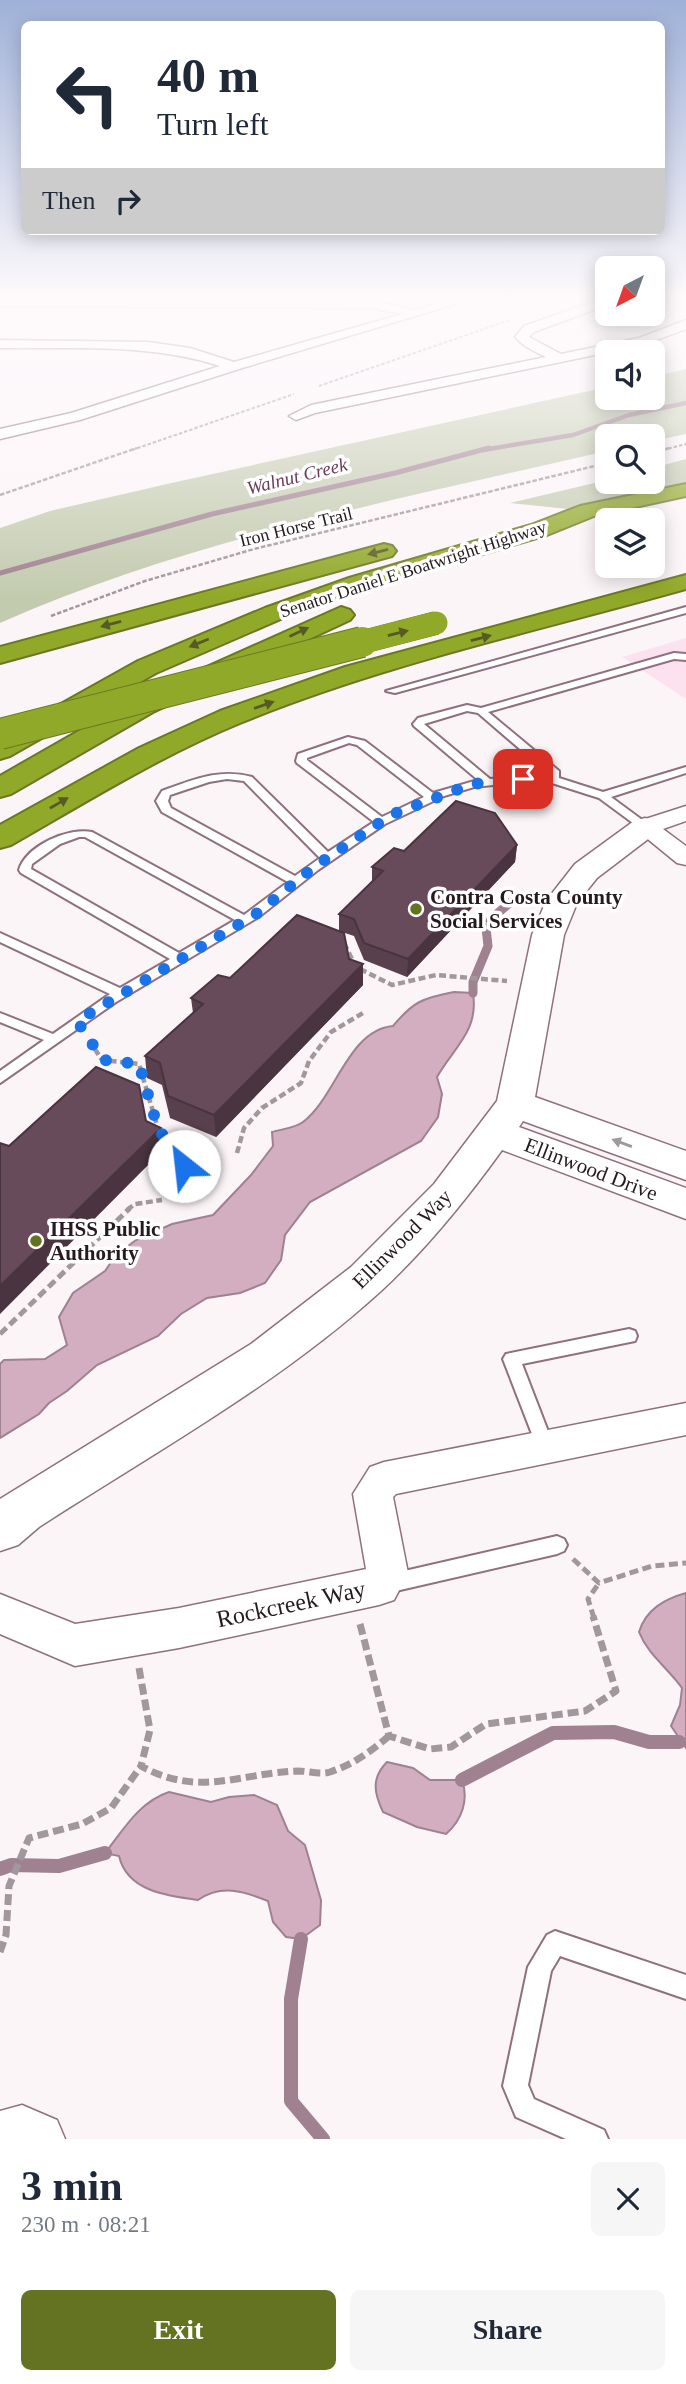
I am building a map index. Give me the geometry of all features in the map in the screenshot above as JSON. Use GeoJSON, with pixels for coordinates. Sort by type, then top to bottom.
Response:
{"type":"FeatureCollection","features":[{"type":"Feature","properties":{"kind":"highway","name":"Senator Daniel E Boatwright Highway"},"geometry":{"type":"LineString","coordinates":[[0,750],[147,667],[274,613],[358,583],[539,530],[588,511],[686,490]]}},
{"type":"Feature","properties":{"kind":"highway"},"geometry":{"type":"LineString","coordinates":[[0,655],[325,565],[520,518],[588,511]]}},
{"type":"Feature","properties":{"kind":"highway","name":"Senator Daniel E Boatwright Highway"},"geometry":{"type":"LineString","coordinates":[[0,789],[143,706],[309,627],[434,578],[581,541]]}},
{"type":"Feature","properties":{"kind":"highway"},"geometry":{"type":"LineString","coordinates":[[0,838],[149,754],[230,717],[354,673],[686,582]]}},
{"type":"Feature","properties":{"kind":"highway"},"geometry":{"type":"LineString","coordinates":[[0,734],[463,616]]}},
{"type":"Feature","properties":{"kind":"street"},"geometry":{"type":"LineString","coordinates":[[0,434],[75,417],[138,397]]}},
{"type":"Feature","properties":{"kind":"street"},"geometry":{"type":"LineString","coordinates":[[296,416],[311,409],[370,397]]}},
{"type":"Feature","properties":{"kind":"street","name":"Ellinwood Way"},"geometry":{"type":"LineString","coordinates":[[0,1529],[22,1511],[267,1357],[366,1279],[448,1194],[506,1119],[548,935],[562,901],[586,870],[645,827],[686,813]]}},
{"type":"Feature","properties":{"kind":"street"},"geometry":{"type":"LineString","coordinates":[[645,827],[686,858]]}},
{"type":"Feature","properties":{"kind":"street","name":"Ellinwood Drive"},"geometry":{"type":"LineString","coordinates":[[506,1119],[686,1166]]}},
{"type":"Feature","properties":{"kind":"street","name":"Ellinwood Drive"},"geometry":{"type":"LineString","coordinates":[[506,1119],[686,1204]]}},
{"type":"Feature","properties":{"kind":"street","name":"Rockcreek Way"},"geometry":{"type":"LineString","coordinates":[[0,1614],[75,1645],[366,1589],[387,1573],[373,1494],[384,1479],[686,1419]]}},
{"type":"Feature","properties":{"kind":"street"},"geometry":{"type":"LineString","coordinates":[[0,2138],[22,2132],[38,2139]]}},
{"type":"Feature","properties":{"kind":"lane"},"geometry":{"type":"LineString","coordinates":[[391,691],[686,610]]}},
{"type":"Feature","properties":{"kind":"lane"},"geometry":{"type":"LineString","coordinates":[[481,711],[674,656],[686,657]]}},
{"type":"Feature","properties":{"kind":"lane"},"geometry":{"type":"LineString","coordinates":[[488,782],[418,724],[422,720],[467,708],[481,711],[555,773],[553,780]]}},
{"type":"Feature","properties":{"kind":"lane"},"geometry":{"type":"LineString","coordinates":[[381,822],[301,761],[302,756],[348,740],[361,743],[432,798]]}},
{"type":"Feature","properties":{"kind":"lane"},"geometry":{"type":"LineString","coordinates":[[603,796],[686,769]]}},
{"type":"Feature","properties":{"kind":"lane"},"geometry":{"type":"LineString","coordinates":[[296,881],[166,810],[162,801],[166,793],[221,775],[238,775],[248,779],[327,858]]}},
{"type":"Feature","properties":{"kind":"lane"},"geometry":{"type":"LineString","coordinates":[[0,1078],[120,993],[244,920],[327,858],[381,822],[432,798],[472,784],[523,779],[553,780],[603,796],[645,827]]}},
{"type":"Feature","properties":{"kind":"lane"},"geometry":{"type":"LineString","coordinates":[[180,959],[25,870],[27,863],[67,835],[76,832],[88,834],[244,920]]}},
{"type":"Feature","properties":{"kind":"lane"},"geometry":{"type":"LineString","coordinates":[[0,937],[120,993]]}},
{"type":"Feature","properties":{"kind":"lane"},"geometry":{"type":"LineString","coordinates":[[0,1017],[53,1038]]}},
{"type":"Feature","properties":{"kind":"lane"},"geometry":{"type":"LineString","coordinates":[[545,1447],[512,1359],[629,1336]]}},
{"type":"Feature","properties":{"kind":"lane"},"geometry":{"type":"LineString","coordinates":[[366,1589],[558,1545]]}},
{"type":"Feature","properties":{"kind":"lane"},"geometry":{"type":"LineString","coordinates":[[595,2139],[525,2108],[515,2086],[540,1967],[555,1943],[686,1987]]}},
{"type":"Feature","properties":{"kind":"path"},"geometry":{"type":"LineString","coordinates":[[0,495],[287,397]]}},
{"type":"Feature","properties":{"kind":"path"},"geometry":{"type":"LineString","coordinates":[[665,449],[686,444]]}},
{"type":"Feature","properties":{"kind":"path","name":"Iron Horse Trail"},"geometry":{"type":"LineString","coordinates":[[41,620],[145,581],[254,550],[595,467]]}},
{"type":"Feature","properties":{"kind":"path"},"geometry":{"type":"LineString","coordinates":[[343,941],[355,965],[367,974],[392,985],[436,975],[482,978]]}},
{"type":"Feature","properties":{"kind":"path"},"geometry":{"type":"LineString","coordinates":[[237,1153],[244,1128],[262,1108],[301,1083],[309,1061],[331,1032],[363,1013]]}},
{"type":"Feature","properties":{"kind":"path"},"geometry":{"type":"LineString","coordinates":[[77,1021],[103,1060],[139,1064],[159,1132],[178,1146],[176,1158],[184,1166]]}},
{"type":"Feature","properties":{"kind":"path"},"geometry":{"type":"LineString","coordinates":[[0,1334],[124,1213],[135,1204],[162,1200]]}},
{"type":"Feature","properties":{"kind":"path"},"geometry":{"type":"LineString","coordinates":[[558,1545],[599,1583]]}},
{"type":"Feature","properties":{"kind":"path"},"geometry":{"type":"LineString","coordinates":[[389,1736],[430,1749],[451,1747],[486,1724],[585,1711],[616,1691],[588,1599],[599,1583],[652,1566],[686,1563]]}},
{"type":"Feature","properties":{"kind":"path"},"geometry":{"type":"LineString","coordinates":[[366,1589],[389,1736]]}},
{"type":"Feature","properties":{"kind":"path"},"geometry":{"type":"LineString","coordinates":[[0,1952],[6,1935],[9,1886],[29,1838],[82,1824],[111,1808],[141,1766],[150,1730],[135,1635]]}},
{"type":"Feature","properties":{"kind":"path"},"geometry":{"type":"LineString","coordinates":[[141,1766],[157,1775],[197,1784],[298,1770],[327,1773],[363,1759],[389,1736]]}},
{"type":"Feature","properties":{"kind":"shaded area"},"geometry":{"type":"Polygon","coordinates":[[[686,638],[686,699],[622,657],[686,638]]]}},
{"type":"Feature","properties":{"kind":"shaded area"},"geometry":{"type":"Polygon","coordinates":[[[454,992],[473,993],[472,1018],[464,1038],[437,1077],[442,1094],[438,1117],[421,1141],[310,1202],[285,1235],[281,1260],[265,1283],[240,1293],[207,1298],[181,1314],[158,1336],[97,1365],[39,1414],[0,1438],[0,1364],[4,1360],[45,1359],[67,1345],[59,1317],[73,1293],[105,1271],[116,1255],[136,1240],[172,1224],[213,1215],[251,1175],[273,1146],[272,1132],[300,1124],[314,1111],[353,1052],[365,1039],[378,1030],[393,1026],[406,1011],[419,1002],[454,992]]]}},
{"type":"Feature","properties":{"kind":"shaded area"},"geometry":{"type":"Polygon","coordinates":[[[686,1593],[686,1748],[671,1726],[680,1705],[682,1688],[648,1648],[639,1632],[646,1617],[657,1606],[686,1593]]]}},
{"type":"Feature","properties":{"kind":"shaded area"},"geometry":{"type":"Polygon","coordinates":[[[387,1762],[413,1768],[430,1780],[462,1780],[465,1795],[463,1809],[446,1834],[417,1827],[383,1812],[376,1780],[387,1762]]]}},
{"type":"Feature","properties":{"kind":"shaded area"},"geometry":{"type":"Polygon","coordinates":[[[169,1792],[211,1802],[254,1795],[277,1805],[288,1831],[305,1845],[321,1900],[320,1925],[301,1939],[286,1937],[273,1922],[268,1901],[259,1897],[224,1891],[198,1900],[161,1894],[130,1877],[119,1856],[105,1853],[141,1809],[169,1792]]]}},
{"type":"Feature","properties":{"kind":"green space"},"geometry":{"type":"Polygon","coordinates":[[[562,397],[595,397],[595,410],[665,410],[665,397],[686,397],[686,434],[665,438],[665,424],[595,424],[595,454],[376,504],[222,544],[72,593],[0,623],[0,528],[50,511],[562,397]]]}},
{"type":"Feature","properties":{"kind":"green space"},"geometry":{"type":"Polygon","coordinates":[[[686,459],[686,490],[588,511],[510,503],[595,483],[595,494],[665,494],[665,465],[686,459]]]}},
{"type":"Feature","properties":{"kind":"building","name":"Contra Costa County Social Services"},"geometry":{"type":"Polygon","coordinates":[[[456,801],[495,813],[517,845],[408,959],[364,943],[354,919],[339,914],[383,871],[372,867],[394,848],[404,851],[456,801]]]}},
{"type":"Feature","properties":{"kind":"building"},"geometry":{"type":"Polygon","coordinates":[[[297,915],[344,933],[349,959],[363,964],[214,1115],[168,1096],[160,1063],[145,1056],[203,1004],[191,998],[218,975],[230,978],[297,915]]]}},
{"type":"Feature","properties":{"kind":"building","name":"IHSS Public Authority"},"geometry":{"type":"Polygon","coordinates":[[[96,1067],[139,1085],[146,1121],[161,1128],[0,1286],[0,1143],[9,1146],[96,1067]]]}},
{"type":"Feature","properties":{"kind":"waterway","name":"Walnut Creek"},"geometry":{"type":"LineString","coordinates":[[483,450],[573,435],[629,415],[686,403]]}},
{"type":"Feature","properties":{"kind":"waterway","name":"Walnut Creek"},"geometry":{"type":"LineString","coordinates":[[0,573],[212,514],[395,473],[489,448]]}},
{"type":"Feature","properties":{"kind":"waterway"},"geometry":{"type":"LineString","coordinates":[[473,993],[473,982],[488,946],[486,928],[491,919],[513,900]]}},
{"type":"Feature","properties":{"kind":"waterway"},"geometry":{"type":"LineString","coordinates":[[462,1780],[553,1733],[614,1732],[649,1742],[679,1742]]}},
{"type":"Feature","properties":{"kind":"waterway"},"geometry":{"type":"LineString","coordinates":[[0,1869],[11,1865],[59,1866],[105,1853]]}},
{"type":"Feature","properties":{"kind":"waterway"},"geometry":{"type":"LineString","coordinates":[[301,1939],[291,1999],[291,2101],[323,2139]]}},
{"type":"Feature","properties":{"kind":"place","name":"Contra Costa County Social Services"},"geometry":{"type":"Point","coordinates":[416,909]}},
{"type":"Feature","properties":{"kind":"place","name":"IHSS Public Authority"},"geometry":{"type":"Point","coordinates":[36,1241]}},
{"type":"Feature","properties":{"kind":"route"},"geometry":{"type":"LineString","coordinates":[[184,1166],[176,1158],[178,1146],[159,1132],[139,1064],[103,1060],[77,1021],[256,914],[314,867],[391,815],[472,784],[523,779]]}}]}
